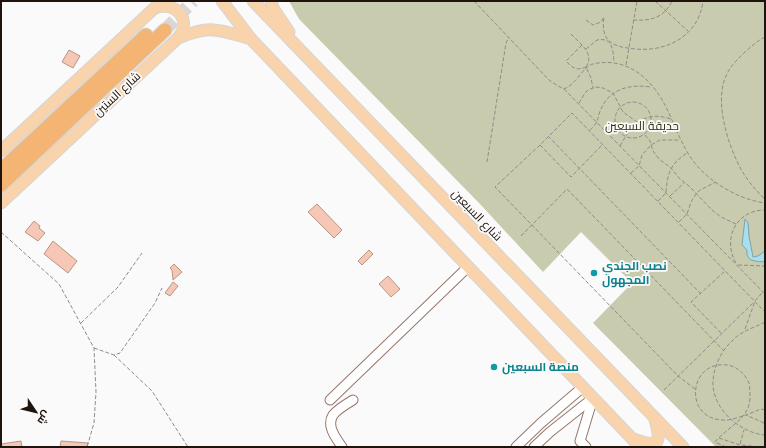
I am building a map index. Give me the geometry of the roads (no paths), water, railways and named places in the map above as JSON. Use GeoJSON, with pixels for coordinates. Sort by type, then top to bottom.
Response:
{"type":"FeatureCollection","features":[{"type":"Feature","properties":{"kind":"highway","name":"شارع الستين"},"geometry":{"type":"LineString","coordinates":[[1,170],[162,26],[1,185]]}},
{"type":"Feature","properties":{"kind":"main road"},"geometry":{"type":"LineString","coordinates":[[222,1],[251,39],[640,447]]}},
{"type":"Feature","properties":{"kind":"main road","name":"شارع السبعين"},"geometry":{"type":"LineString","coordinates":[[253,1],[683,447]]}},
{"type":"Feature","properties":{"kind":"main road"},"geometry":{"type":"LineString","coordinates":[[271,1],[273,8],[305,56]]}},
{"type":"Feature","properties":{"kind":"main road"},"geometry":{"type":"LineString","coordinates":[[1,151],[158,5],[168,5],[180,12],[184,25],[178,38]]}},
{"type":"Feature","properties":{"kind":"main road","name":"شارع الستين"},"geometry":{"type":"LineString","coordinates":[[1,203],[178,38],[196,31],[213,29],[251,39]]}},
{"type":"Feature","properties":{"kind":"main road"},"geometry":{"type":"LineString","coordinates":[[632,438],[647,445],[652,446],[655,444],[658,441],[659,435],[655,418]]}},
{"type":"Feature","properties":{"kind":"street"},"geometry":{"type":"LineString","coordinates":[[330,400],[468,267]]}},
{"type":"Feature","properties":{"kind":"street"},"geometry":{"type":"LineString","coordinates":[[516,447],[541,423],[583,387]]}},
{"type":"Feature","properties":{"kind":"street"},"geometry":{"type":"LineString","coordinates":[[534,447],[550,432],[594,398]]}},
{"type":"Feature","properties":{"kind":"street"},"geometry":{"type":"LineString","coordinates":[[586,447],[580,441],[594,398]]}},
{"type":"Feature","properties":{"kind":"street"},"geometry":{"type":"LineString","coordinates":[[342,447],[333,434],[330,425],[333,415],[353,400]]}},
{"type":"Feature","properties":{"kind":"water"},"geometry":{"type":"Polygon","coordinates":[[[745,219],[748,223],[753,257],[758,256],[765,251],[765,262],[750,259],[747,254],[747,250],[742,245],[745,219]]]}},
{"type":"Feature","properties":{"kind":"tunnel"},"geometry":{"type":"LineString","coordinates":[[165,30],[193,1]]}},
{"type":"Feature","properties":{"kind":"place","name":"نصب الجندي المجهول"},"geometry":{"type":"Point","coordinates":[594,273]}},
{"type":"Feature","properties":{"kind":"place","name":"منصة السبعين"},"geometry":{"type":"Point","coordinates":[494,367]}},
{"type":"Feature","properties":{"kind":"park label","name":"حديقة السبعين"},"geometry":{"type":"Point","coordinates":[642,126]}}]}
